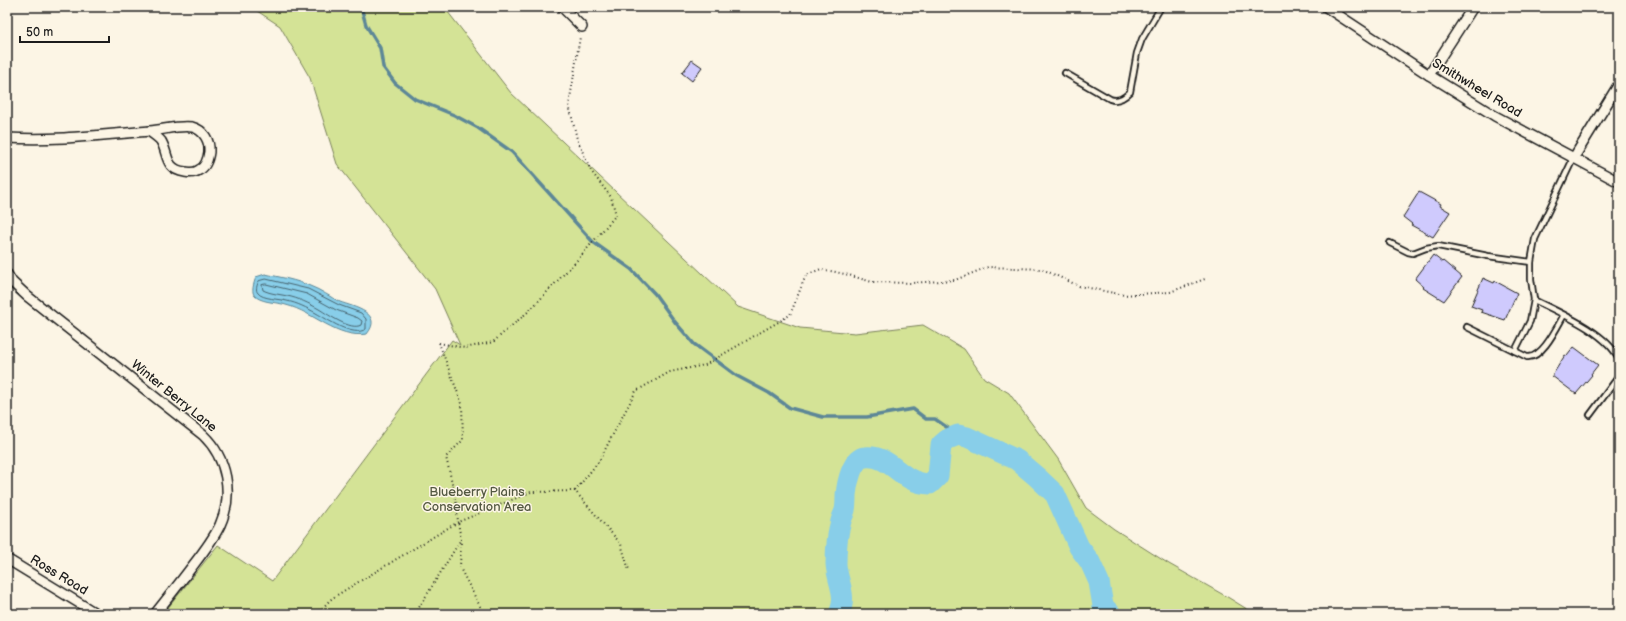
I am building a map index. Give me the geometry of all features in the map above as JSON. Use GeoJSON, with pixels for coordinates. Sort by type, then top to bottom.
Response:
{"type":"FeatureCollection","features":[{"type":"Feature","properties":{"kind":"street"},"geometry":{"type":"LineString","coordinates":[[562,7],[582,27]]}},
{"type":"Feature","properties":{"kind":"street","name":"Smithwheel Road"},"geometry":{"type":"LineString","coordinates":[[1326,7],[1429,75],[1495,116],[1573,159],[1619,182]]}},
{"type":"Feature","properties":{"kind":"street"},"geometry":{"type":"LineString","coordinates":[[1429,75],[1473,7]]}},
{"type":"Feature","properties":{"kind":"street"},"geometry":{"type":"LineString","coordinates":[[1573,159],[1619,84]]}},
{"type":"Feature","properties":{"kind":"street"},"geometry":{"type":"LineString","coordinates":[[7,138],[65,139],[193,127],[201,131],[208,138],[209,147],[205,166],[192,173],[174,169],[168,163],[160,140],[149,132]]}},
{"type":"Feature","properties":{"kind":"street","name":"Winter Berry Lane"},"geometry":{"type":"LineString","coordinates":[[7,274],[12,282],[27,296],[203,435],[213,445],[219,454],[226,471],[227,497],[220,525],[200,556],[154,614]]}},
{"type":"Feature","properties":{"kind":"street","name":"Ross Road"},"geometry":{"type":"LineString","coordinates":[[7,559],[98,614]]}},
{"type":"Feature","properties":{"kind":"lane"},"geometry":{"type":"LineString","coordinates":[[1065,73],[1110,99],[1114,100],[1126,96],[1130,92],[1137,53],[1142,39],[1161,7]]}},
{"type":"Feature","properties":{"kind":"lane"},"geometry":{"type":"LineString","coordinates":[[1515,351],[1530,321],[1534,300],[1531,279],[1531,262],[1535,239],[1573,159]]}},
{"type":"Feature","properties":{"kind":"lane"},"geometry":{"type":"LineString","coordinates":[[1390,243],[1408,252],[1418,252],[1426,248],[1438,246],[1488,256],[1531,262]]}},
{"type":"Feature","properties":{"kind":"lane"},"geometry":{"type":"LineString","coordinates":[[1534,300],[1564,315],[1603,338],[1612,347],[1619,359]]}},
{"type":"Feature","properties":{"kind":"lane"},"geometry":{"type":"LineString","coordinates":[[1467,327],[1527,357],[1534,357],[1550,339],[1564,315]]}},
{"type":"Feature","properties":{"kind":"lane"},"geometry":{"type":"LineString","coordinates":[[1590,415],[1619,376]]}},
{"type":"Feature","properties":{"kind":"path"},"geometry":{"type":"LineString","coordinates":[[484,614],[460,568],[461,540],[456,500],[446,457],[463,440],[462,404],[439,343],[465,348],[493,342],[530,310],[580,257],[616,215],[611,196],[592,171],[577,139],[569,105],[582,27]]}},
{"type":"Feature","properties":{"kind":"path"},"geometry":{"type":"LineString","coordinates":[[575,491],[599,461],[636,391],[670,372],[705,365],[790,316],[806,275],[816,271],[822,269],[872,282],[912,282],[955,280],[988,266],[1042,269],[1079,286],[1124,295],[1170,292],[1205,279]]}},
{"type":"Feature","properties":{"kind":"path"},"geometry":{"type":"LineString","coordinates":[[318,614],[330,600],[337,595],[458,522],[531,492],[575,491]]}},
{"type":"Feature","properties":{"kind":"path"},"geometry":{"type":"LineString","coordinates":[[575,491],[621,544],[629,570]]}},
{"type":"Feature","properties":{"kind":"path"},"geometry":{"type":"LineString","coordinates":[[415,614],[461,540]]}},
{"type":"Feature","properties":{"kind":"green space","name":"Blueberry Plains Conservation Area"},"geometry":{"type":"Polygon","coordinates":[[[251,7],[444,7],[511,93],[738,307],[800,328],[855,333],[923,325],[964,349],[984,378],[1009,393],[1058,459],[1086,508],[1114,529],[1169,564],[1255,614],[163,614],[218,545],[272,581],[452,340],[460,345],[435,289],[337,164],[310,78],[280,26],[251,7]]]}},
{"type":"Feature","properties":{"kind":"water"},"geometry":{"type":"Polygon","coordinates":[[[265,274],[305,284],[318,289],[340,302],[365,312],[370,316],[372,321],[371,327],[367,334],[346,333],[296,308],[256,297],[253,290],[256,277],[265,274]]]}},
{"type":"Feature","properties":{"kind":"building"},"geometry":{"type":"Polygon","coordinates":[[[692,60],[702,67],[692,81],[682,73],[692,60]]]}},
{"type":"Feature","properties":{"kind":"building"},"geometry":{"type":"Polygon","coordinates":[[[1419,192],[1441,204],[1440,206],[1450,212],[1433,237],[1411,225],[1412,224],[1403,217],[1419,192]]]}},
{"type":"Feature","properties":{"kind":"building"},"geometry":{"type":"Polygon","coordinates":[[[1433,255],[1442,262],[1443,261],[1462,277],[1444,301],[1423,288],[1424,287],[1415,279],[1433,255]]]}},
{"type":"Feature","properties":{"kind":"building"},"geometry":{"type":"Polygon","coordinates":[[[1483,278],[1494,283],[1495,281],[1517,293],[1505,320],[1481,312],[1482,310],[1471,306],[1483,278]]]}},
{"type":"Feature","properties":{"kind":"building"},"geometry":{"type":"Polygon","coordinates":[[[1574,347],[1598,365],[1591,374],[1592,375],[1576,394],[1552,376],[1565,355],[1567,356],[1574,347]]]}},
{"type":"Feature","properties":{"kind":"waterway"},"geometry":{"type":"LineString","coordinates":[[361,7],[366,25],[380,48],[383,67],[395,83],[415,99],[454,115],[478,128],[512,152],[593,242],[631,269],[655,294],[675,322],[694,344],[737,376],[769,393],[790,408],[823,417],[867,417],[913,409],[926,419],[935,419],[958,435]]}},
{"type":"Feature","properties":{"kind":"waterway"},"geometry":{"type":"LineString","coordinates":[[839,614],[842,595],[836,564],[837,542],[841,520],[845,510],[849,478],[857,462],[860,458],[874,457],[890,464],[903,475],[911,479],[920,483],[930,484],[938,476],[941,445],[948,439],[958,435],[967,437],[1017,460],[1055,494],[1079,547],[1090,562],[1099,582],[1103,606],[1111,614]]}}]}
